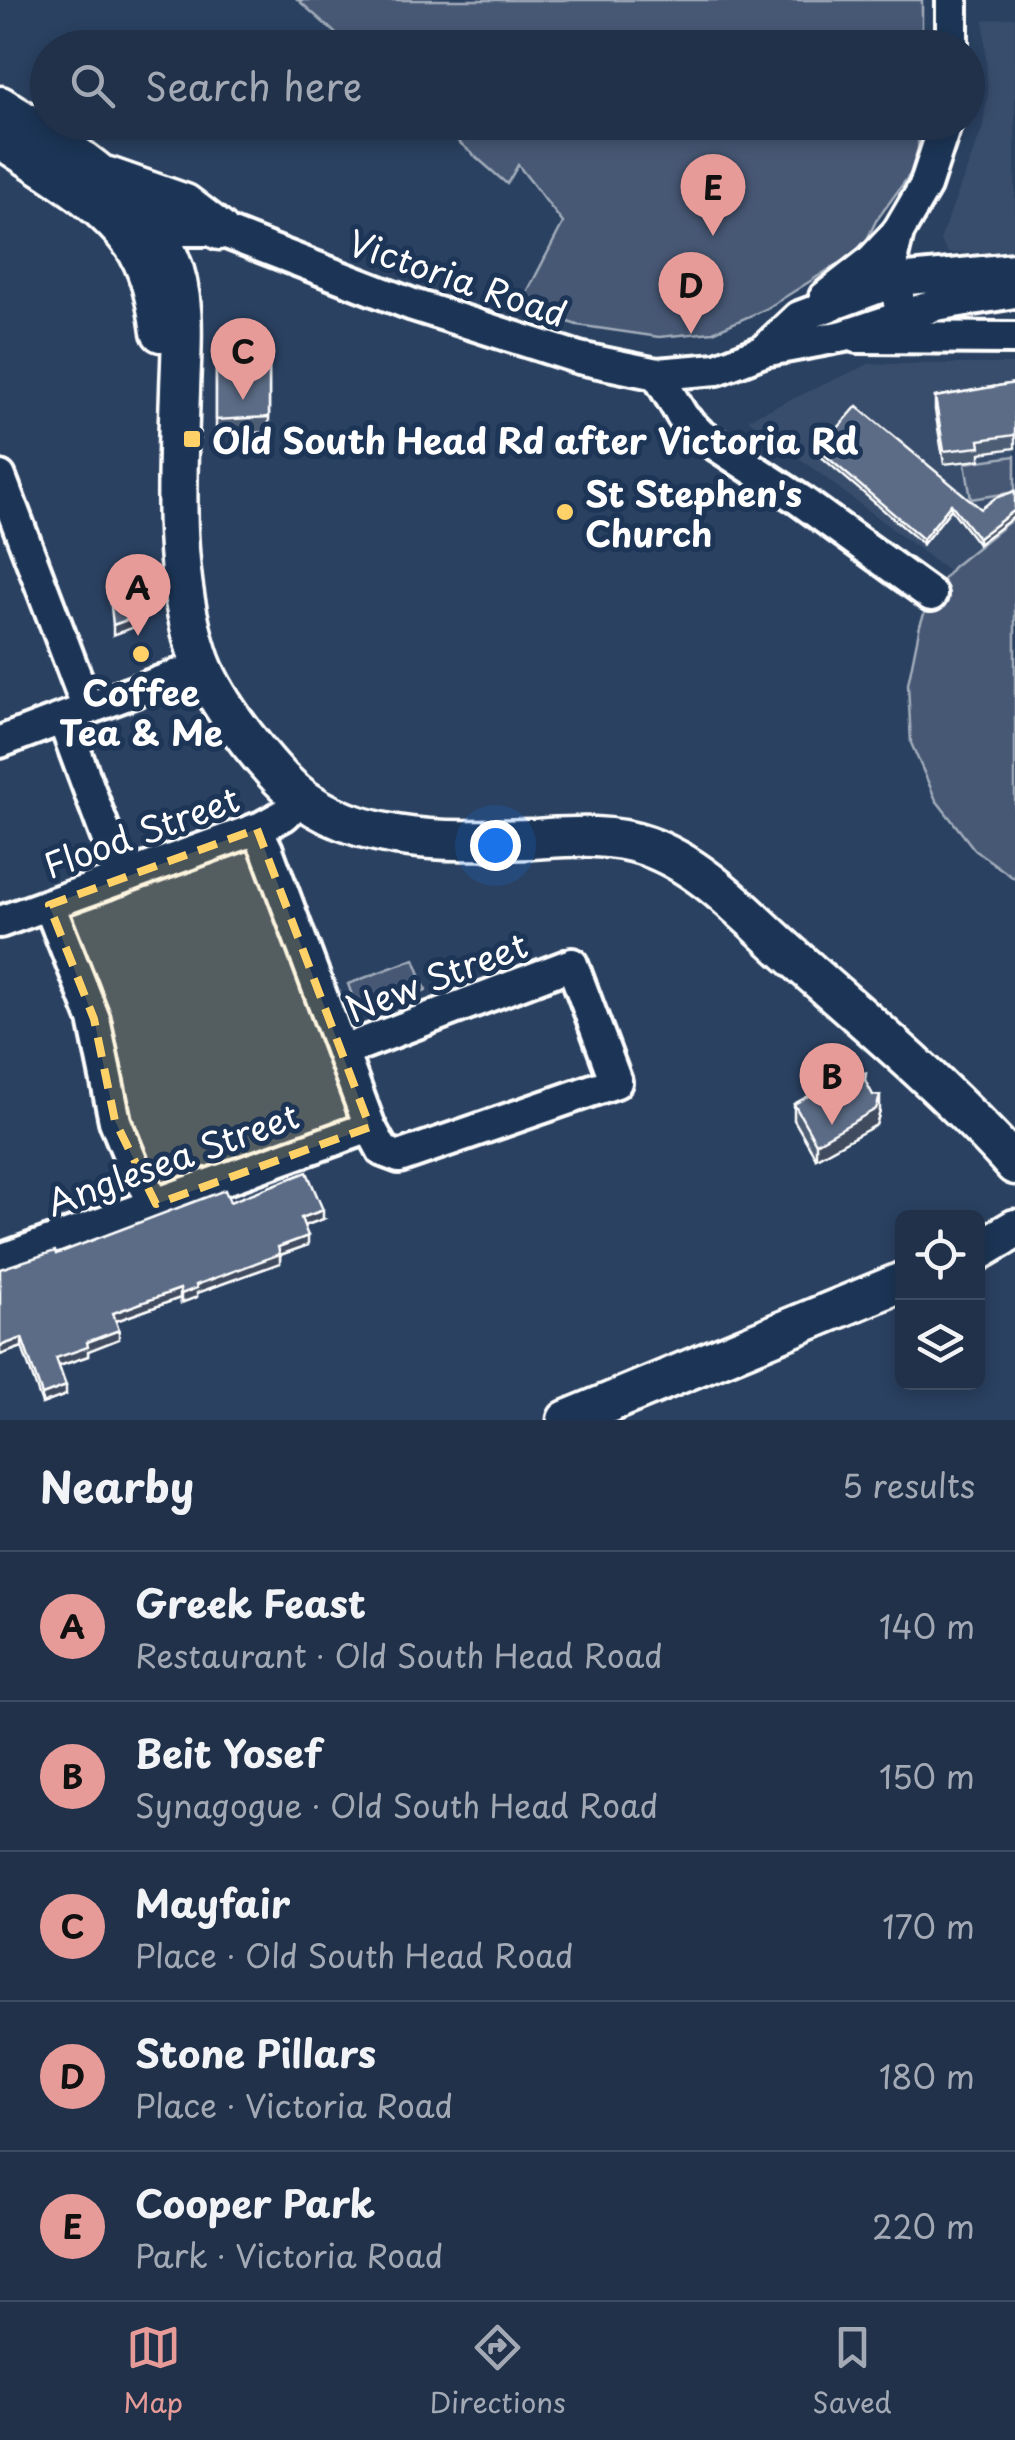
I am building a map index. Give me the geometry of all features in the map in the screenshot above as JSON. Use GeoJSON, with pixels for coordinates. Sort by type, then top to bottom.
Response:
{"type":"FeatureCollection","features":[{"type":"Feature","properties":{"kind":"main road"},"geometry":{"type":"LineString","coordinates":[[0,106],[30,126]]}},
{"type":"Feature","properties":{"kind":"main road"},"geometry":{"type":"LineString","coordinates":[[0,138],[170,258],[178,296],[179,526],[192,670],[214,690],[262,756],[281,814],[344,845],[424,862],[579,857],[622,860],[659,874],[699,901],[889,1070],[1015,1196]]}},
{"type":"Feature","properties":{"kind":"main road"},"geometry":{"type":"LineString","coordinates":[[50,140],[97,172],[131,204],[144,239]]}},
{"type":"Feature","properties":{"kind":"main road"},"geometry":{"type":"LineString","coordinates":[[97,172],[185,204],[218,230]]}},
{"type":"Feature","properties":{"kind":"main road"},"geometry":{"type":"LineString","coordinates":[[281,814],[320,810],[348,822],[406,837],[614,838],[665,854],[738,908],[925,1075],[1013,1160]]}},
{"type":"Feature","properties":{"kind":"main road"},"geometry":{"type":"LineString","coordinates":[[991,1251],[1015,1229]]}},
{"type":"Feature","properties":{"kind":"main road"},"geometry":{"type":"LineString","coordinates":[[567,1420],[895,1285]]}},
{"type":"Feature","properties":{"kind":"street"},"geometry":{"type":"LineString","coordinates":[[952,0],[952,30]]}},
{"type":"Feature","properties":{"kind":"street"},"geometry":{"type":"LineString","coordinates":[[799,318],[871,260],[898,232],[925,186],[940,140]]}},
{"type":"Feature","properties":{"kind":"street"},"geometry":{"type":"LineString","coordinates":[[902,281],[952,157],[955,140]]}},
{"type":"Feature","properties":{"kind":"street","name":"Victoria Road"},"geometry":{"type":"LineString","coordinates":[[144,239],[192,228],[218,230],[431,311],[579,358],[657,374],[717,368],[764,352],[844,336],[908,313],[1015,292]]}},
{"type":"Feature","properties":{"kind":"street"},"geometry":{"type":"LineString","coordinates":[[898,232],[892,257],[902,281],[908,313]]}},
{"type":"Feature","properties":{"kind":"street","name":"Victoria Road"},"geometry":{"type":"LineString","coordinates":[[764,352],[799,318],[902,281],[1015,268]]}},
{"type":"Feature","properties":{"kind":"street"},"geometry":{"type":"LineString","coordinates":[[844,336],[1015,338]]}},
{"type":"Feature","properties":{"kind":"street"},"geometry":{"type":"LineString","coordinates":[[657,374],[683,417],[701,436],[800,500],[931,595]]}},
{"type":"Feature","properties":{"kind":"street"},"geometry":{"type":"LineString","coordinates":[[0,477],[122,878]]}},
{"type":"Feature","properties":{"kind":"street"},"geometry":{"type":"LineString","coordinates":[[0,742],[192,670]]}},
{"type":"Feature","properties":{"kind":"street"},"geometry":{"type":"LineString","coordinates":[[281,814],[267,850],[370,1126]]}},
{"type":"Feature","properties":{"kind":"street","name":"Flood Street"},"geometry":{"type":"LineString","coordinates":[[0,922],[281,814]]}},
{"type":"Feature","properties":{"kind":"street"},"geometry":{"type":"LineString","coordinates":[[49,905],[94,1018],[115,1121],[134,1168],[156,1204]]}},
{"type":"Feature","properties":{"kind":"street","name":"New Street"},"geometry":{"type":"LineString","coordinates":[[343,1051],[572,964],[616,1082],[399,1158],[383,1152],[370,1126]]}},
{"type":"Feature","properties":{"kind":"street","name":"Anglesea Street"},"geometry":{"type":"LineString","coordinates":[[0,1260],[370,1126]]}},
{"type":"Feature","properties":{"kind":"highlighted area"},"geometry":{"type":"Polygon","coordinates":[[[257,829],[370,1127],[156,1204],[115,1121],[94,1019],[49,905],[257,829]]]}},
{"type":"Feature","properties":{"kind":"shaded area"},"geometry":{"type":"Polygon","coordinates":[[[298,0],[922,0],[922,30],[332,30],[298,0]]]}},
{"type":"Feature","properties":{"kind":"shaded area"},"geometry":{"type":"Polygon","coordinates":[[[1015,17],[1015,252],[948,253],[940,240],[978,140],[985,140],[988,93],[984,20],[1015,17]]]}},
{"type":"Feature","properties":{"kind":"shaded area"},"geometry":{"type":"Polygon","coordinates":[[[457,140],[918,140],[911,173],[876,221],[863,248],[766,309],[713,332],[659,337],[577,325],[520,306],[563,223],[518,165],[507,184],[457,140]]]}},
{"type":"Feature","properties":{"kind":"shaded area"},"geometry":{"type":"Polygon","coordinates":[[[869,364],[1015,364],[1015,517],[949,572],[748,419],[869,364]]]}},
{"type":"Feature","properties":{"kind":"shaded area"},"geometry":{"type":"Polygon","coordinates":[[[1015,456],[1015,492],[971,499],[965,463],[1015,456]]]}},
{"type":"Feature","properties":{"kind":"shaded area"},"geometry":{"type":"Polygon","coordinates":[[[1015,517],[1015,879],[975,850],[936,800],[911,743],[908,684],[920,625],[931,595],[953,567],[1015,517]]]}},
{"type":"Feature","properties":{"kind":"shaded area"},"geometry":{"type":"Polygon","coordinates":[[[414,959],[426,990],[359,1015],[348,984],[414,959]]]}},
{"type":"Feature","properties":{"kind":"building"},"geometry":{"type":"Polygon","coordinates":[[[216,353],[269,353],[269,417],[216,420],[216,353]]]}},
{"type":"Feature","properties":{"kind":"building"},"geometry":{"type":"Polygon","coordinates":[[[1015,383],[1015,435],[979,440],[980,447],[944,451],[935,397],[1015,383]]]}},
{"type":"Feature","properties":{"kind":"building"},"geometry":{"type":"Polygon","coordinates":[[[857,406],[981,509],[995,498],[1015,491],[1015,510],[978,538],[951,504],[923,539],[819,450],[857,406]]]}},
{"type":"Feature","properties":{"kind":"building"},"geometry":{"type":"Polygon","coordinates":[[[139,577],[143,614],[113,625],[109,587],[139,577]]]}},
{"type":"Feature","properties":{"kind":"building"},"geometry":{"type":"Polygon","coordinates":[[[854,1071],[866,1073],[865,1080],[873,1095],[880,1096],[876,1109],[816,1143],[794,1104],[854,1071]]]}},
{"type":"Feature","properties":{"kind":"building"},"geometry":{"type":"Polygon","coordinates":[[[307,1172],[323,1210],[301,1218],[308,1236],[278,1247],[280,1254],[196,1285],[197,1288],[181,1294],[180,1289],[113,1313],[119,1330],[56,1358],[66,1386],[42,1395],[22,1338],[0,1346],[0,1269],[55,1251],[56,1254],[225,1190],[230,1202],[307,1172]]]}},
{"type":"Feature","properties":{"kind":"place","name":"Cooper Park"},"geometry":{"type":"Point","coordinates":[713,236]}},
{"type":"Feature","properties":{"kind":"place","name":"Stone Pillars"},"geometry":{"type":"Point","coordinates":[691,334]}},
{"type":"Feature","properties":{"kind":"place","name":"Mayfair"},"geometry":{"type":"Point","coordinates":[243,400]}},
{"type":"Feature","properties":{"kind":"place","name":"Old South Head Rd after Victoria Rd"},"geometry":{"type":"Point","coordinates":[192,439]}},
{"type":"Feature","properties":{"kind":"place","name":"St Stephen's Church"},"geometry":{"type":"Point","coordinates":[565,512]}},
{"type":"Feature","properties":{"kind":"place","name":"Greek Feast"},"geometry":{"type":"Point","coordinates":[138,636]}},
{"type":"Feature","properties":{"kind":"place","name":"Coffee Tea & Me"},"geometry":{"type":"Point","coordinates":[141,654]}},
{"type":"Feature","properties":{"kind":"place","name":"Beit Yosef"},"geometry":{"type":"Point","coordinates":[832,1125]}}]}
